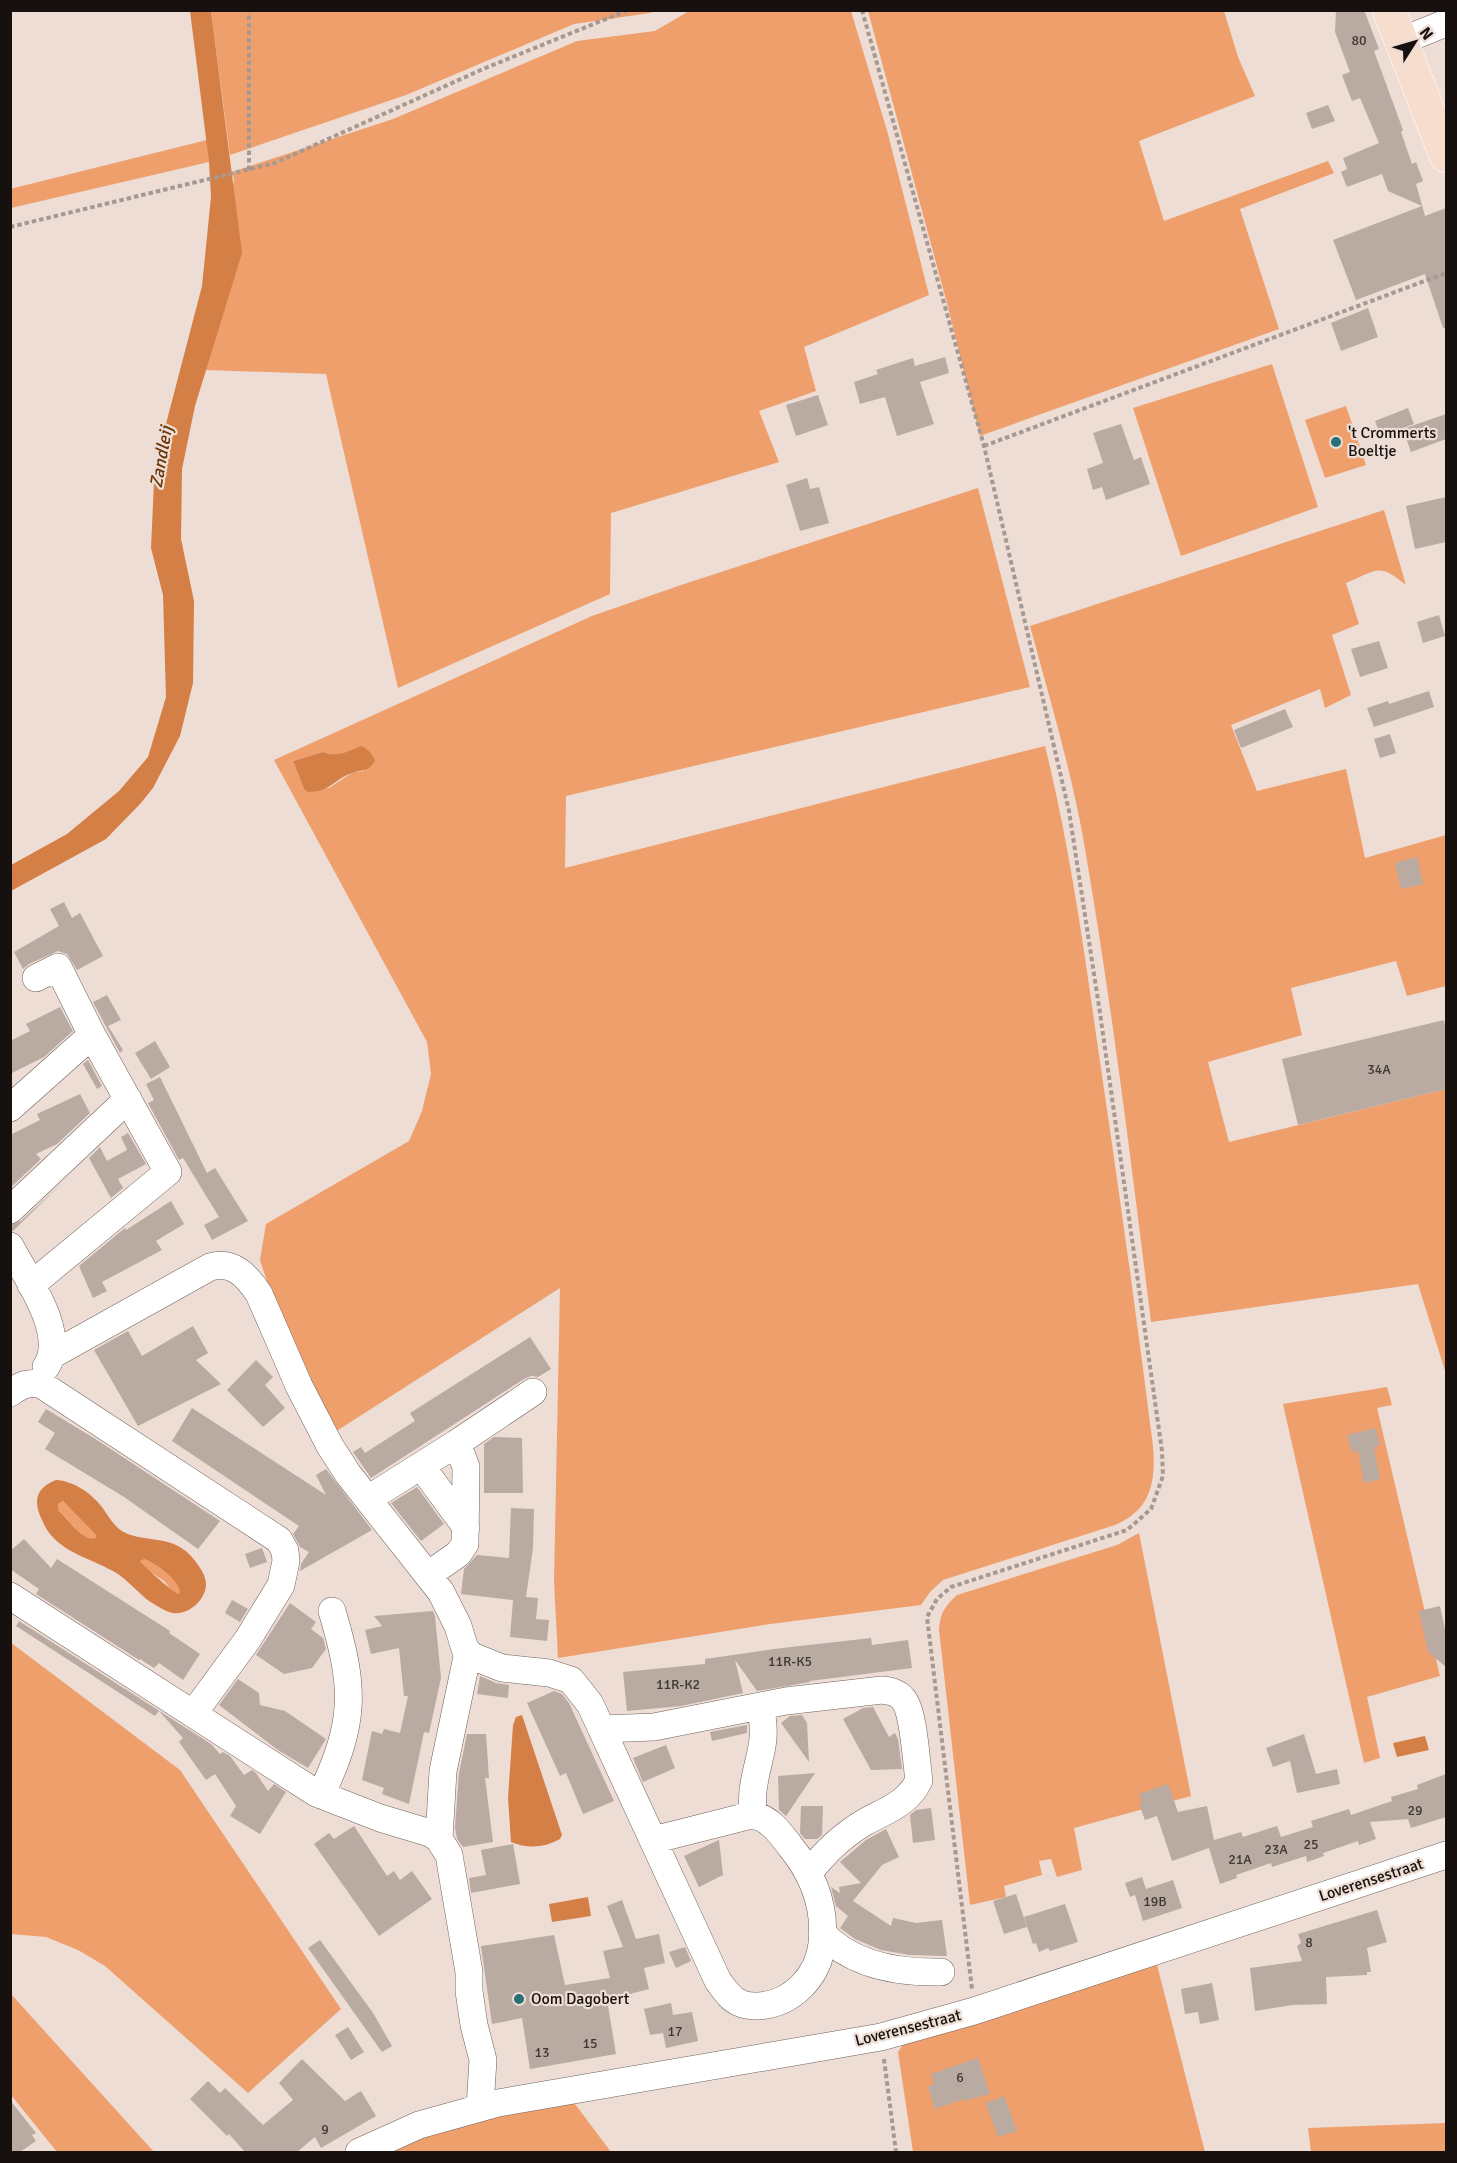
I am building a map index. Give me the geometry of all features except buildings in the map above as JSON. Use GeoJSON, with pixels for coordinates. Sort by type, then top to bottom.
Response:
{"type":"FeatureCollection","features":[{"type":"Feature","properties":{"kind":"main road"},"geometry":{"type":"LineString","coordinates":[[1389,10],[1446,156]]}},
{"type":"Feature","properties":{"kind":"street"},"geometry":{"type":"LineString","coordinates":[[1401,41],[1446,23]]}},
{"type":"Feature","properties":{"kind":"street"},"geometry":{"type":"LineString","coordinates":[[31,1285],[168,1172],[92,1035],[58,967],[36,978]]}},
{"type":"Feature","properties":{"kind":"street"},"geometry":{"type":"LineString","coordinates":[[10,1108],[92,1035]]}},
{"type":"Feature","properties":{"kind":"street"},"geometry":{"type":"LineString","coordinates":[[10,1210],[128,1100]]}},
{"type":"Feature","properties":{"kind":"street"},"geometry":{"type":"LineString","coordinates":[[10,1246],[48,1318],[52,1337],[52,1355],[49,1362],[23,1388]]}},
{"type":"Feature","properties":{"kind":"street"},"geometry":{"type":"LineString","coordinates":[[52,1355],[210,1267],[219,1264],[237,1269],[253,1284],[259,1294],[299,1386],[330,1446],[368,1499],[441,1592],[453,1615],[465,1649],[484,1662],[502,1668],[549,1673],[571,1680],[590,1704],[718,1981],[730,1997],[740,2004],[750,2006],[773,2004],[780,2002],[804,1984],[816,1962],[821,1946],[819,1906],[809,1873],[774,1827],[760,1816],[753,1815],[653,1840]]}},
{"type":"Feature","properties":{"kind":"street"},"geometry":{"type":"LineString","coordinates":[[23,1388],[42,1385],[271,1533],[279,1540],[285,1551],[285,1570],[281,1585],[248,1639],[193,1714]]}},
{"type":"Feature","properties":{"kind":"street"},"geometry":{"type":"LineString","coordinates":[[368,1499],[532,1392]]}},
{"type":"Feature","properties":{"kind":"street"},"geometry":{"type":"LineString","coordinates":[[428,1575],[458,1554],[465,1544],[466,1467],[457,1443]]}},
{"type":"Feature","properties":{"kind":"street"},"geometry":{"type":"LineString","coordinates":[[421,1466],[466,1527]]}},
{"type":"Feature","properties":{"kind":"street"},"geometry":{"type":"LineString","coordinates":[[10,1596],[321,1795],[380,1818],[430,1833],[439,1839],[449,1855],[469,1972],[474,2025],[489,2068],[516,2100]]}},
{"type":"Feature","properties":{"kind":"street"},"geometry":{"type":"LineString","coordinates":[[321,1795],[337,1762],[349,1706],[349,1681],[345,1653],[332,1611]]}},
{"type":"Feature","properties":{"kind":"street"},"geometry":{"type":"LineString","coordinates":[[439,1839],[443,1771],[468,1652]]}},
{"type":"Feature","properties":{"kind":"street"},"geometry":{"type":"LineString","coordinates":[[602,1729],[654,1727],[786,1701],[882,1690],[893,1691],[902,1697],[910,1713],[919,1780],[915,1789],[896,1805],[864,1822],[837,1843],[809,1873]]}},
{"type":"Feature","properties":{"kind":"street"},"geometry":{"type":"LineString","coordinates":[[753,1815],[753,1791],[764,1741],[765,1725],[760,1706]]}},
{"type":"Feature","properties":{"kind":"street","name":"Loverensestraat"},"geometry":{"type":"LineString","coordinates":[[359,2152],[419,2125],[516,2100],[882,2037],[974,2011],[1446,1855]]}},
{"type":"Feature","properties":{"kind":"street"},"geometry":{"type":"LineString","coordinates":[[822,1933],[833,1945],[872,1964],[907,1971],[941,1972]]}},
{"type":"Feature","properties":{"kind":"street"},"geometry":{"type":"LineString","coordinates":[[480,2108],[489,2068]]}},
{"type":"Feature","properties":{"kind":"path"},"geometry":{"type":"LineString","coordinates":[[249,10],[249,170]]}},
{"type":"Feature","properties":{"kind":"path"},"geometry":{"type":"LineString","coordinates":[[10,227],[275,163],[483,69],[628,10]]}},
{"type":"Feature","properties":{"kind":"path"},"geometry":{"type":"LineString","coordinates":[[862,10],[984,446],[1069,811],[1102,1025],[1162,1451],[1163,1476],[1150,1509],[1127,1530],[951,1587],[938,1599],[927,1617],[974,2011]]}},
{"type":"Feature","properties":{"kind":"path"},"geometry":{"type":"LineString","coordinates":[[984,446],[1446,273]]}},
{"type":"Feature","properties":{"kind":"path"},"geometry":{"type":"LineString","coordinates":[[882,2037],[896,2152]]}},
{"type":"Feature","properties":{"kind":"shaded area"},"geometry":{"type":"Polygon","coordinates":[[[211,11],[655,11],[574,24],[406,95],[230,155],[211,11]]]}},
{"type":"Feature","properties":{"kind":"shaded area"},"geometry":{"type":"Polygon","coordinates":[[[689,11],[851,11],[888,134],[929,295],[804,347],[816,391],[759,411],[779,462],[611,513],[610,594],[398,688],[326,374],[205,370],[234,180],[232,172],[393,119],[577,41],[655,31],[689,11]]]}},
{"type":"Feature","properties":{"kind":"shaded area"},"geometry":{"type":"Polygon","coordinates":[[[868,11],[1224,11],[1238,57],[1255,96],[1139,141],[1164,221],[1328,161],[1334,173],[1240,209],[1279,329],[980,436],[948,307],[868,11]]]}},
{"type":"Feature","properties":{"kind":"shaded area"},"geometry":{"type":"Polygon","coordinates":[[[207,140],[209,162],[11,208],[10,189],[207,140]]]}},
{"type":"Feature","properties":{"kind":"shaded area"},"geometry":{"type":"Polygon","coordinates":[[[1272,364],[1318,507],[1181,556],[1133,408],[1272,364]]]}},
{"type":"Feature","properties":{"kind":"shaded area","name":"'t Crommerts Boeltje"},"geometry":{"type":"Polygon","coordinates":[[[1346,406],[1366,465],[1325,478],[1305,420],[1346,406]]]}},
{"type":"Feature","properties":{"kind":"shaded area"},"geometry":{"type":"Polygon","coordinates":[[[978,488],[1030,687],[566,796],[565,868],[1045,746],[1068,856],[1119,1193],[1153,1446],[1152,1483],[1144,1503],[1127,1519],[1115,1525],[943,1580],[930,1592],[921,1605],[770,1624],[558,1658],[554,1582],[560,1288],[335,1432],[279,1318],[260,1260],[266,1224],[409,1141],[422,1111],[431,1074],[427,1042],[274,760],[592,616],[978,488]],[[352,750],[338,755],[323,752],[293,761],[304,789],[329,788],[353,772],[364,771],[352,750]]]}},
{"type":"Feature","properties":{"kind":"shaded area"},"geometry":{"type":"Polygon","coordinates":[[[1384,510],[1406,585],[1389,573],[1377,570],[1346,583],[1359,624],[1332,635],[1351,695],[1325,708],[1320,689],[1231,725],[1257,791],[1346,769],[1365,858],[1446,835],[1446,986],[1407,996],[1396,961],[1291,988],[1302,1035],[1208,1062],[1229,1142],[1446,1089],[1446,1374],[1418,1284],[1151,1322],[1112,1018],[1083,837],[1066,757],[1030,626],[1384,510]]]}},
{"type":"Feature","properties":{"kind":"shaded area"},"geometry":{"type":"Polygon","coordinates":[[[1387,1387],[1392,1405],[1377,1408],[1440,1676],[1367,1697],[1380,1758],[1364,1763],[1283,1404],[1387,1387]]]}},
{"type":"Feature","properties":{"kind":"shaded area"},"geometry":{"type":"Polygon","coordinates":[[[63,1501],[96,1535],[96,1538],[85,1537],[58,1510],[58,1504],[63,1501]]]}},
{"type":"Feature","properties":{"kind":"shaded area"},"geometry":{"type":"Polygon","coordinates":[[[1139,1533],[1191,1796],[1074,1828],[1082,1870],[1057,1877],[1051,1859],[1039,1861],[1042,1875],[1004,1886],[1006,1897],[970,1905],[939,1630],[942,1614],[946,1606],[957,1595],[1117,1545],[1139,1533]]]}},
{"type":"Feature","properties":{"kind":"shaded area"},"geometry":{"type":"Polygon","coordinates":[[[144,1559],[166,1572],[181,1592],[174,1593],[164,1581],[143,1567],[140,1560],[144,1559]]]}},
{"type":"Feature","properties":{"kind":"shaded area"},"geometry":{"type":"Polygon","coordinates":[[[10,1642],[180,1770],[341,2009],[248,2093],[105,1966],[78,1950],[46,1937],[11,1934],[10,1642]]]}},
{"type":"Feature","properties":{"kind":"shaded area"},"geometry":{"type":"Polygon","coordinates":[[[1156,1961],[1205,2152],[913,2152],[898,2052],[904,2043],[1156,1961]]]}},
{"type":"Feature","properties":{"kind":"shaded area"},"geometry":{"type":"Polygon","coordinates":[[[11,1994],[154,2152],[57,2152],[11,2095],[11,1994]]]}},
{"type":"Feature","properties":{"kind":"shaded area"},"geometry":{"type":"Polygon","coordinates":[[[572,2100],[611,2152],[388,2152],[465,2121],[572,2100]]]}},
{"type":"Feature","properties":{"kind":"shaded area"},"geometry":{"type":"Polygon","coordinates":[[[1446,2123],[1446,2152],[1311,2152],[1308,2128],[1446,2123]]]}},
{"type":"Feature","properties":{"kind":"water","name":"Zandleij"},"geometry":{"type":"Polygon","coordinates":[[[190,11],[211,11],[242,253],[195,406],[182,469],[181,539],[194,601],[193,683],[180,736],[153,788],[140,804],[106,839],[11,891],[11,865],[67,834],[119,791],[148,757],[166,697],[163,595],[151,548],[154,482],[167,420],[202,286],[211,197],[209,162],[190,11]]]}},
{"type":"Feature","properties":{"kind":"water"},"geometry":{"type":"Polygon","coordinates":[[[362,746],[375,760],[371,767],[346,776],[322,790],[308,792],[304,789],[293,761],[323,752],[343,753],[362,746]]]}},
{"type":"Feature","properties":{"kind":"water"},"geometry":{"type":"Polygon","coordinates":[[[56,1480],[76,1485],[93,1497],[116,1527],[127,1534],[164,1541],[182,1548],[198,1565],[205,1579],[205,1589],[199,1601],[182,1612],[166,1611],[145,1598],[118,1574],[75,1553],[56,1540],[42,1520],[38,1511],[37,1498],[40,1491],[56,1480]],[[63,1501],[58,1504],[58,1510],[85,1537],[96,1538],[96,1535],[63,1501]],[[144,1559],[140,1561],[152,1573],[175,1592],[178,1594],[180,1592],[171,1578],[160,1568],[144,1559]]]}},
{"type":"Feature","properties":{"kind":"water"},"geometry":{"type":"Polygon","coordinates":[[[522,1715],[562,1835],[560,1839],[542,1846],[524,1846],[511,1842],[508,1798],[513,1725],[516,1717],[522,1715]]]}},
{"type":"Feature","properties":{"kind":"water"},"geometry":{"type":"Polygon","coordinates":[[[1425,1736],[1429,1750],[1397,1757],[1393,1743],[1425,1736]]]}},
{"type":"Feature","properties":{"kind":"water"},"geometry":{"type":"Polygon","coordinates":[[[588,1897],[591,1916],[552,1922],[549,1904],[588,1897]]]}},
{"type":"Feature","properties":{"kind":"place","name":"'t Crommerts Boeltje"},"geometry":{"type":"Point","coordinates":[1336,442]}},
{"type":"Feature","properties":{"kind":"place","name":"Oom Dagobert"},"geometry":{"type":"Point","coordinates":[519,1999]}}]}
